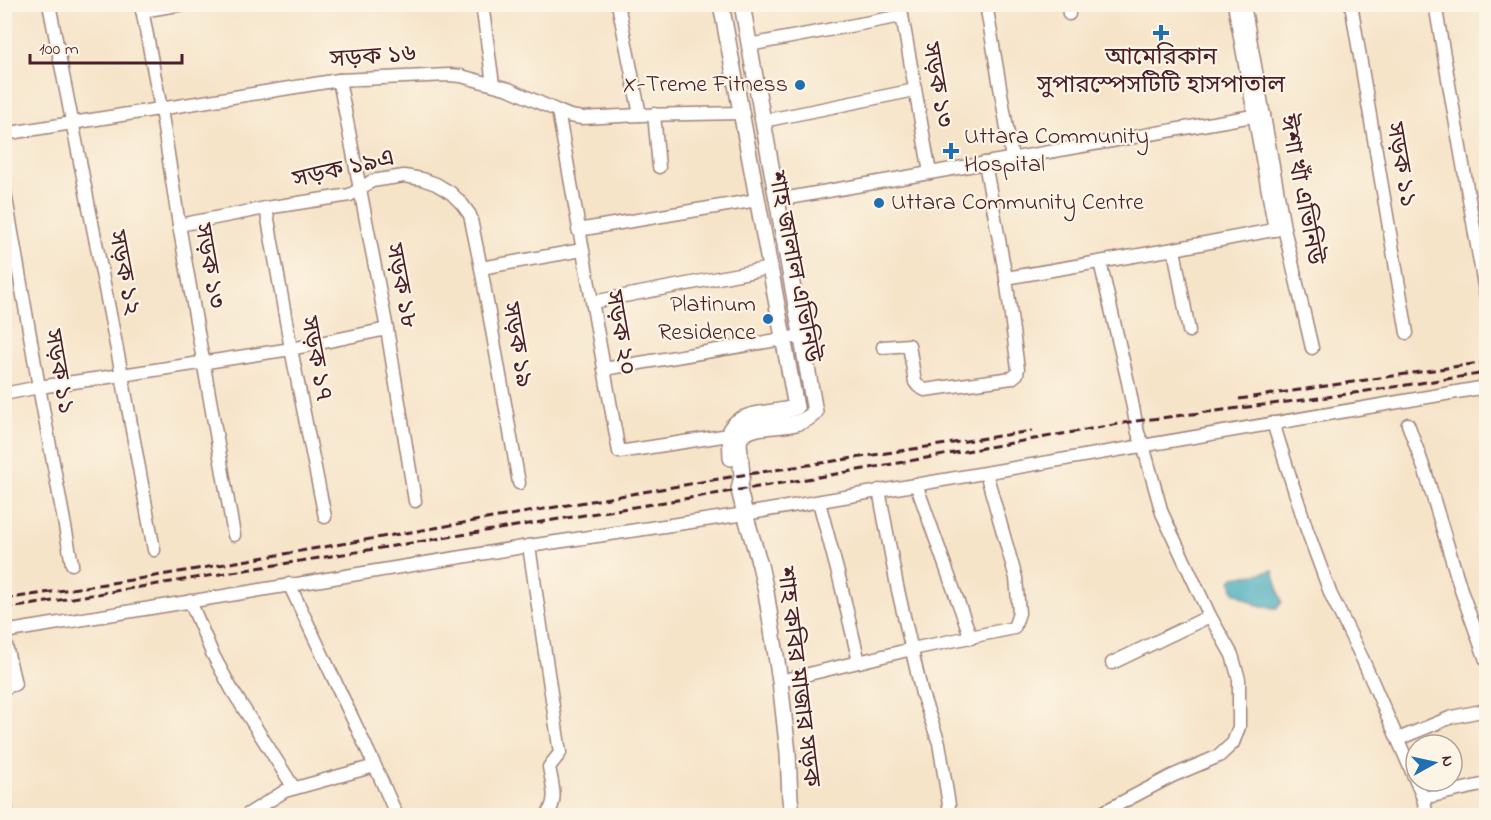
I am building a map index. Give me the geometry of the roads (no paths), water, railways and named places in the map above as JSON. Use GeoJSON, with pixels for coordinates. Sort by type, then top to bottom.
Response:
{"type":"FeatureCollection","features":[{"type":"Feature","properties":{"kind":"main road","name":"শাহ জালাল এভিনিউ"},"geometry":{"type":"LineString","coordinates":[[721,4],[796,407],[742,419],[732,426],[729,435]]}},
{"type":"Feature","properties":{"kind":"main road","name":"শাহ জালাল এভিনিউ"},"geometry":{"type":"LineString","coordinates":[[740,482],[739,443],[741,436],[750,430],[794,424],[806,420],[815,412],[742,4]]}},
{"type":"Feature","properties":{"kind":"main road"},"geometry":{"type":"LineString","coordinates":[[729,435],[732,477],[740,482]]}},
{"type":"Feature","properties":{"kind":"main road","name":"শাহ কবির মাজার সড়ক"},"geometry":{"type":"LineString","coordinates":[[740,482],[745,514],[766,592],[780,681],[793,816]]}},
{"type":"Feature","properties":{"kind":"street","name":"সড়ক ১২"},"geometry":{"type":"LineString","coordinates":[[50,4],[154,550]]}},
{"type":"Feature","properties":{"kind":"street"},"geometry":{"type":"LineString","coordinates":[[141,8],[183,4]]}},
{"type":"Feature","properties":{"kind":"street"},"geometry":{"type":"LineString","coordinates":[[482,4],[493,84]]}},
{"type":"Feature","properties":{"kind":"street"},"geometry":{"type":"LineString","coordinates":[[618,4],[640,115]]}},
{"type":"Feature","properties":{"kind":"street"},"geometry":{"type":"LineString","coordinates":[[986,4],[1012,158]]}},
{"type":"Feature","properties":{"kind":"street"},"geometry":{"type":"LineString","coordinates":[[777,200],[1259,115],[1234,4]]}},
{"type":"Feature","properties":{"kind":"street","name":"ঈশা খাঁ এভিনিউ"},"geometry":{"type":"LineString","coordinates":[[1244,4],[1259,115],[1279,229],[1312,348]]}},
{"type":"Feature","properties":{"kind":"street","name":"সড়ক ১১"},"geometry":{"type":"LineString","coordinates":[[1351,4],[1407,333]]}},
{"type":"Feature","properties":{"kind":"street"},"geometry":{"type":"LineString","coordinates":[[1435,4],[1486,297]]}},
{"type":"Feature","properties":{"kind":"street","name":"সড়ক ১৩"},"geometry":{"type":"LineString","coordinates":[[141,8],[161,109],[179,225],[234,535]]}},
{"type":"Feature","properties":{"kind":"street"},"geometry":{"type":"LineString","coordinates":[[749,45],[901,10]]}},
{"type":"Feature","properties":{"kind":"street","name":"সড়ক ১৩"},"geometry":{"type":"LineString","coordinates":[[901,10],[930,172]]}},
{"type":"Feature","properties":{"kind":"street","name":"সড়ক ১৬"},"geometry":{"type":"LineString","coordinates":[[4,134],[339,80],[449,75],[509,88],[558,111],[582,118],[741,113]]}},
{"type":"Feature","properties":{"kind":"street","name":"সড়ক ১৮"},"geometry":{"type":"LineString","coordinates":[[339,80],[387,329],[415,501]]}},
{"type":"Feature","properties":{"kind":"street"},"geometry":{"type":"LineString","coordinates":[[763,121],[915,90]]}},
{"type":"Feature","properties":{"kind":"street","name":"সড়ক ২০"},"geometry":{"type":"LineString","coordinates":[[558,111],[619,453],[729,435]]}},
{"type":"Feature","properties":{"kind":"street"},"geometry":{"type":"LineString","coordinates":[[654,114],[659,167]]}},
{"type":"Feature","properties":{"kind":"street"},"geometry":{"type":"LineString","coordinates":[[883,347],[909,345],[915,382],[925,390],[1012,378],[1017,374],[1006,278],[984,163]]}},
{"type":"Feature","properties":{"kind":"street","name":"সড়ক ১৯এ"},"geometry":{"type":"LineString","coordinates":[[179,225],[350,195],[372,181],[404,176],[422,178],[436,184],[451,193],[470,215]]}},
{"type":"Feature","properties":{"kind":"street","name":"সড়ক ১১"},"geometry":{"type":"LineString","coordinates":[[4,187],[72,564]]}},
{"type":"Feature","properties":{"kind":"street"},"geometry":{"type":"LineString","coordinates":[[578,230],[758,200]]}},
{"type":"Feature","properties":{"kind":"street","name":"সড়ক ১৭"},"geometry":{"type":"LineString","coordinates":[[267,208],[291,349],[325,517]]}},
{"type":"Feature","properties":{"kind":"street","name":"সড়ক ১৯"},"geometry":{"type":"LineString","coordinates":[[470,215],[519,483]]}},
{"type":"Feature","properties":{"kind":"street"},"geometry":{"type":"LineString","coordinates":[[1006,278],[1279,229]]}},
{"type":"Feature","properties":{"kind":"street"},"geometry":{"type":"LineString","coordinates":[[1174,249],[1189,331]]}},
{"type":"Feature","properties":{"kind":"street"},"geometry":{"type":"LineString","coordinates":[[481,268],[582,250]]}},
{"type":"Feature","properties":{"kind":"street"},"geometry":{"type":"LineString","coordinates":[[1096,816],[1172,776],[1219,756],[1233,743],[1239,727],[1239,679],[1232,655],[1210,616],[1162,513],[1136,422],[1100,262]]}},
{"type":"Feature","properties":{"kind":"street"},"geometry":{"type":"LineString","coordinates":[[593,302],[770,268]]}},
{"type":"Feature","properties":{"kind":"street"},"geometry":{"type":"LineString","coordinates":[[4,394],[291,349],[387,329]]}},
{"type":"Feature","properties":{"kind":"street"},"geometry":{"type":"LineString","coordinates":[[604,369],[801,336]]}},
{"type":"Feature","properties":{"kind":"street"},"geometry":{"type":"LineString","coordinates":[[4,688],[15,684],[4,634],[289,584],[819,502],[1486,387]]}},
{"type":"Feature","properties":{"kind":"street"},"geometry":{"type":"LineString","coordinates":[[1273,423],[1307,530],[1332,595],[1404,753]]}},
{"type":"Feature","properties":{"kind":"street"},"geometry":{"type":"LineString","coordinates":[[1407,424],[1426,474],[1462,593],[1486,660]]}},
{"type":"Feature","properties":{"kind":"street"},"geometry":{"type":"LineString","coordinates":[[780,681],[1014,628],[1019,613],[1016,578],[986,473]]}},
{"type":"Feature","properties":{"kind":"street"},"geometry":{"type":"LineString","coordinates":[[916,484],[972,638]]}},
{"type":"Feature","properties":{"kind":"street"},"geometry":{"type":"LineString","coordinates":[[879,490],[922,694],[939,743],[949,805]]}},
{"type":"Feature","properties":{"kind":"street"},"geometry":{"type":"LineString","coordinates":[[819,502],[859,662]]}},
{"type":"Feature","properties":{"kind":"street"},"geometry":{"type":"LineString","coordinates":[[529,546],[560,753],[549,767],[554,797],[552,809],[546,816]]}},
{"type":"Feature","properties":{"kind":"street"},"geometry":{"type":"LineString","coordinates":[[289,584],[397,816]]}},
{"type":"Feature","properties":{"kind":"street"},"geometry":{"type":"LineString","coordinates":[[189,601],[212,654],[227,681],[294,788]]}},
{"type":"Feature","properties":{"kind":"street"},"geometry":{"type":"LineString","coordinates":[[1112,663],[1210,616]]}},
{"type":"Feature","properties":{"kind":"street"},"geometry":{"type":"LineString","coordinates":[[1398,739],[1452,717],[1486,710]]}},
{"type":"Feature","properties":{"kind":"street"},"geometry":{"type":"LineString","coordinates":[[245,816],[285,791],[375,766]]}},
{"type":"Feature","properties":{"kind":"street"},"geometry":{"type":"LineString","coordinates":[[1423,798],[1486,784]]}},
{"type":"Feature","properties":{"kind":"street"},"geometry":{"type":"LineString","coordinates":[[1421,793],[1427,816]]}},
{"type":"Feature","properties":{"kind":"street"},"geometry":{"type":"LineString","coordinates":[[4,801],[8,816]]}},
{"type":"Feature","properties":{"kind":"water"},"geometry":{"type":"Polygon","coordinates":[[[1273,570],[1282,602],[1277,608],[1261,607],[1234,592],[1231,581],[1234,577],[1273,570]]]}},
{"type":"Feature","properties":{"kind":"railway"},"geometry":{"type":"LineString","coordinates":[[1239,399],[1486,362]]}},
{"type":"Feature","properties":{"kind":"railway"},"geometry":{"type":"LineString","coordinates":[[4,609],[813,478],[1136,421],[1327,397],[1486,373]]}},
{"type":"Feature","properties":{"kind":"railway"},"geometry":{"type":"LineString","coordinates":[[4,599],[144,578],[742,475],[1032,431]]}},
{"type":"Feature","properties":{"kind":"place","name":"আমেরিকান সুপারস্পেসটিটি হাসপাতাল"},"geometry":{"type":"Point","coordinates":[1161,33]}},
{"type":"Feature","properties":{"kind":"place","name":"X-Treme Fitness"},"geometry":{"type":"Point","coordinates":[800,85]}},
{"type":"Feature","properties":{"kind":"place","name":"Uttara Community Hospital"},"geometry":{"type":"Point","coordinates":[951,151]}},
{"type":"Feature","properties":{"kind":"place","name":"Uttara Community Centre"},"geometry":{"type":"Point","coordinates":[879,203]}},
{"type":"Feature","properties":{"kind":"place","name":"Platinum Residence"},"geometry":{"type":"Point","coordinates":[768,319]}}]}
